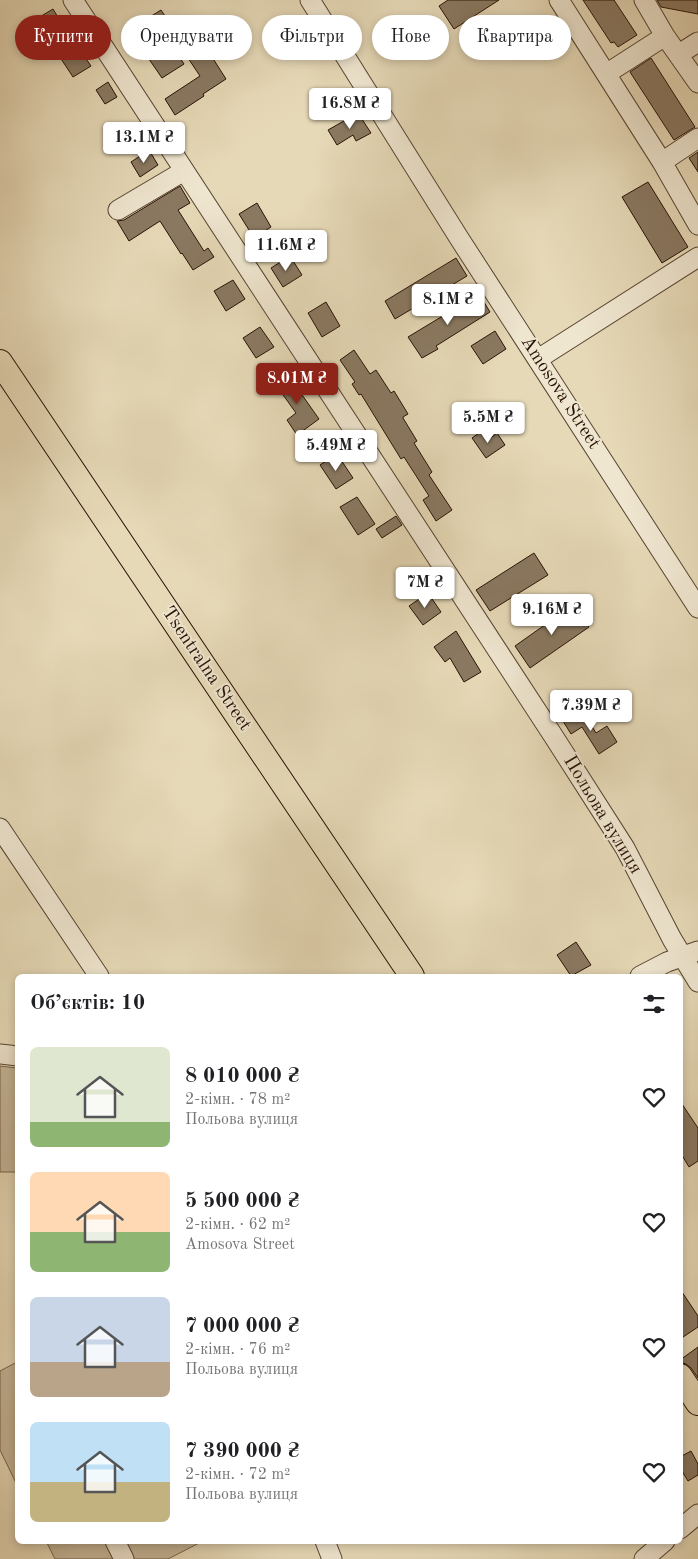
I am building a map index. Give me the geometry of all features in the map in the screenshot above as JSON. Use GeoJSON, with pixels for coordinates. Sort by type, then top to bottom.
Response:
{"type":"FeatureCollection","features":[{"type":"Feature","properties":{"kind":"main road","name":"Tsentralna Street"},"geometry":{"type":"LineString","coordinates":[[0,362],[411,974]]}},
{"type":"Feature","properties":{"kind":"main road"},"geometry":{"type":"LineString","coordinates":[[683,1380],[698,1403]]}},
{"type":"Feature","properties":{"kind":"street","name":"Польова вулиця"},"geometry":{"type":"LineString","coordinates":[[73,0],[625,848],[690,954],[698,982]]}},
{"type":"Feature","properties":{"kind":"street","name":"Amosova Street"},"geometry":{"type":"LineString","coordinates":[[310,0],[459,238],[698,608]]}},
{"type":"Feature","properties":{"kind":"street"},"geometry":{"type":"LineString","coordinates":[[559,0],[662,162],[698,225]]}},
{"type":"Feature","properties":{"kind":"street"},"geometry":{"type":"LineString","coordinates":[[644,0],[665,36],[698,83]]}},
{"type":"Feature","properties":{"kind":"street"},"geometry":{"type":"LineString","coordinates":[[606,74],[665,36]]}},
{"type":"Feature","properties":{"kind":"street"},"geometry":{"type":"LineString","coordinates":[[679,54],[698,42]]}},
{"type":"Feature","properties":{"kind":"street"},"geometry":{"type":"LineString","coordinates":[[662,162],[698,138]]}},
{"type":"Feature","properties":{"kind":"street"},"geometry":{"type":"LineString","coordinates":[[118,210],[184,171]]}},
{"type":"Feature","properties":{"kind":"street"},"geometry":{"type":"LineString","coordinates":[[538,359],[698,257]]}},
{"type":"Feature","properties":{"kind":"street"},"geometry":{"type":"LineString","coordinates":[[0,828],[98,974]]}},
{"type":"Feature","properties":{"kind":"street"},"geometry":{"type":"LineString","coordinates":[[643,974],[653,968],[690,954]]}},
{"type":"Feature","properties":{"kind":"street"},"geometry":{"type":"LineString","coordinates":[[0,1054],[15,1056]]}},
{"type":"Feature","properties":{"kind":"street"},"geometry":{"type":"LineString","coordinates":[[683,1526],[698,1514]]}},
{"type":"Feature","properties":{"kind":"street"},"geometry":{"type":"LineString","coordinates":[[116,1544],[124,1559]]}},
{"type":"Feature","properties":{"kind":"street"},"geometry":{"type":"LineString","coordinates":[[326,1544],[332,1559]]}},
{"type":"Feature","properties":{"kind":"street"},"geometry":{"type":"LineString","coordinates":[[644,1559],[662,1544]]}},
{"type":"Feature","properties":{"kind":"shaded area"},"geometry":{"type":"Polygon","coordinates":[[[0,1066],[15,1068],[15,1172],[0,1172],[0,1066]]]}},
{"type":"Feature","properties":{"kind":"shaded area"},"geometry":{"type":"Polygon","coordinates":[[[15,1363],[15,1481],[0,1450],[0,1371],[15,1363]]]}},
{"type":"Feature","properties":{"kind":"shaded area"},"geometry":{"type":"Polygon","coordinates":[[[48,1544],[197,1544],[168,1559],[55,1559],[48,1544]]]}},
{"type":"Feature","properties":{"kind":"building"},"geometry":{"type":"Polygon","coordinates":[[[448,0],[499,0],[476,15],[459,15],[459,26],[454,29],[449,21],[449,15],[445,15],[439,6],[448,0]]]}},
{"type":"Feature","properties":{"kind":"building"},"geometry":{"type":"Polygon","coordinates":[[[583,0],[614,0],[637,35],[618,47],[614,42],[611,43],[583,0]]]}},
{"type":"Feature","properties":{"kind":"building"},"geometry":{"type":"Polygon","coordinates":[[[657,0],[698,0],[698,14],[661,7],[657,0]]]}},
{"type":"Feature","properties":{"kind":"building"},"geometry":{"type":"Polygon","coordinates":[[[53,9],[57,15],[43,15],[53,9]]]}},
{"type":"Feature","properties":{"kind":"building"},"geometry":{"type":"Polygon","coordinates":[[[161,10],[164,15],[153,15],[161,10]]]}},
{"type":"Feature","properties":{"kind":"building"},"geometry":{"type":"Polygon","coordinates":[[[651,58],[695,127],[674,140],[630,72],[651,58]]]}},
{"type":"Feature","properties":{"kind":"building"},"geometry":{"type":"Polygon","coordinates":[[[62,60],[87,60],[91,66],[73,77],[62,60]]]}},
{"type":"Feature","properties":{"kind":"building"},"geometry":{"type":"Polygon","coordinates":[[[150,60],[181,60],[184,64],[162,78],[150,60]]]}},
{"type":"Feature","properties":{"kind":"building"},"geometry":{"type":"Polygon","coordinates":[[[189,60],[214,60],[226,79],[175,115],[165,99],[200,76],[189,60]]]}},
{"type":"Feature","properties":{"kind":"building"},"geometry":{"type":"Polygon","coordinates":[[[108,82],[117,97],[105,104],[96,90],[108,82]]]}},
{"type":"Feature","properties":{"kind":"building"},"geometry":{"type":"Polygon","coordinates":[[[358,113],[371,133],[356,141],[353,135],[337,145],[328,130],[358,113]]]}},
{"type":"Feature","properties":{"kind":"building"},"geometry":{"type":"Polygon","coordinates":[[[149,150],[158,165],[140,177],[131,162],[149,150]]]}},
{"type":"Feature","properties":{"kind":"building"},"geometry":{"type":"Polygon","coordinates":[[[698,152],[698,172],[689,158],[698,152]]]}},
{"type":"Feature","properties":{"kind":"building"},"geometry":{"type":"Polygon","coordinates":[[[648,182],[688,247],[662,263],[622,197],[648,182]]]}},
{"type":"Feature","properties":{"kind":"building"},"geometry":{"type":"Polygon","coordinates":[[[180,186],[190,203],[178,210],[204,251],[208,248],[214,257],[193,270],[160,221],[129,241],[117,221],[124,220],[180,186]]]}},
{"type":"Feature","properties":{"kind":"building"},"geometry":{"type":"Polygon","coordinates":[[[257,203],[271,227],[254,238],[239,214],[257,203]]]}},
{"type":"Feature","properties":{"kind":"building"},"geometry":{"type":"Polygon","coordinates":[[[290,256],[302,275],[283,287],[271,268],[290,256]]]}},
{"type":"Feature","properties":{"kind":"building"},"geometry":{"type":"Polygon","coordinates":[[[456,258],[467,276],[395,319],[385,301],[456,258]]]}},
{"type":"Feature","properties":{"kind":"building"},"geometry":{"type":"Polygon","coordinates":[[[233,280],[245,299],[226,311],[214,291],[233,280]]]}},
{"type":"Feature","properties":{"kind":"building"},"geometry":{"type":"Polygon","coordinates":[[[479,294],[490,312],[436,346],[438,349],[422,358],[408,337],[479,294]]]}},
{"type":"Feature","properties":{"kind":"building"},"geometry":{"type":"Polygon","coordinates":[[[326,302],[340,326],[322,337],[308,313],[326,302]]]}},
{"type":"Feature","properties":{"kind":"building"},"geometry":{"type":"Polygon","coordinates":[[[260,327],[274,347],[256,358],[243,338],[260,327]]]}},
{"type":"Feature","properties":{"kind":"building"},"geometry":{"type":"Polygon","coordinates":[[[495,331],[506,349],[483,364],[471,346],[495,331]]]}},
{"type":"Feature","properties":{"kind":"building"},"geometry":{"type":"Polygon","coordinates":[[[354,350],[370,374],[376,370],[391,393],[394,391],[408,414],[403,418],[417,441],[414,443],[432,472],[429,475],[452,510],[436,521],[423,500],[429,496],[404,457],[401,459],[361,394],[359,395],[352,384],[355,382],[340,360],[354,350]]]}},
{"type":"Feature","properties":{"kind":"building"},"geometry":{"type":"Polygon","coordinates":[[[293,374],[304,389],[300,392],[319,419],[297,435],[287,420],[296,413],[276,385],[293,374]]]}},
{"type":"Feature","properties":{"kind":"building"},"geometry":{"type":"Polygon","coordinates":[[[482,431],[488,440],[497,433],[505,445],[486,458],[472,438],[482,431]]]}},
{"type":"Feature","properties":{"kind":"building"},"geometry":{"type":"Polygon","coordinates":[[[337,454],[353,478],[336,489],[320,465],[337,454]]]}},
{"type":"Feature","properties":{"kind":"building"},"geometry":{"type":"Polygon","coordinates":[[[357,497],[375,524],[358,535],[340,507],[357,497]]]}},
{"type":"Feature","properties":{"kind":"building"},"geometry":{"type":"Polygon","coordinates":[[[396,516],[402,525],[382,538],[376,529],[396,516]]]}},
{"type":"Feature","properties":{"kind":"building"},"geometry":{"type":"Polygon","coordinates":[[[534,553],[548,575],[490,611],[476,590],[534,553]]]}},
{"type":"Feature","properties":{"kind":"building"},"geometry":{"type":"Polygon","coordinates":[[[428,593],[441,612],[423,625],[409,606],[428,593]]]}},
{"type":"Feature","properties":{"kind":"building"},"geometry":{"type":"Polygon","coordinates":[[[573,605],[589,627],[530,668],[515,646],[573,605]]]}},
{"type":"Feature","properties":{"kind":"building"},"geometry":{"type":"Polygon","coordinates":[[[456,631],[481,672],[464,682],[450,658],[445,662],[434,647],[456,631]]]}},
{"type":"Feature","properties":{"kind":"building"},"geometry":{"type":"Polygon","coordinates":[[[582,710],[596,733],[607,726],[617,742],[599,754],[582,727],[571,734],[563,721],[582,710]]]}},
{"type":"Feature","properties":{"kind":"building"},"geometry":{"type":"Polygon","coordinates":[[[576,942],[591,965],[575,974],[570,974],[557,955],[576,942]]]}},
{"type":"Feature","properties":{"kind":"building"},"geometry":{"type":"Polygon","coordinates":[[[683,1106],[698,1128],[698,1161],[689,1167],[683,1157],[683,1106]]]}},
{"type":"Feature","properties":{"kind":"building"},"geometry":{"type":"Polygon","coordinates":[[[683,1294],[698,1316],[698,1327],[683,1337],[683,1294]]]}},
{"type":"Feature","properties":{"kind":"building"},"geometry":{"type":"Polygon","coordinates":[[[698,1347],[698,1378],[691,1368],[683,1363],[683,1358],[698,1347]]]}},
{"type":"Feature","properties":{"kind":"building"},"geometry":{"type":"Polygon","coordinates":[[[691,1451],[698,1464],[698,1475],[688,1481],[683,1473],[683,1455],[691,1451]]]}}]}
